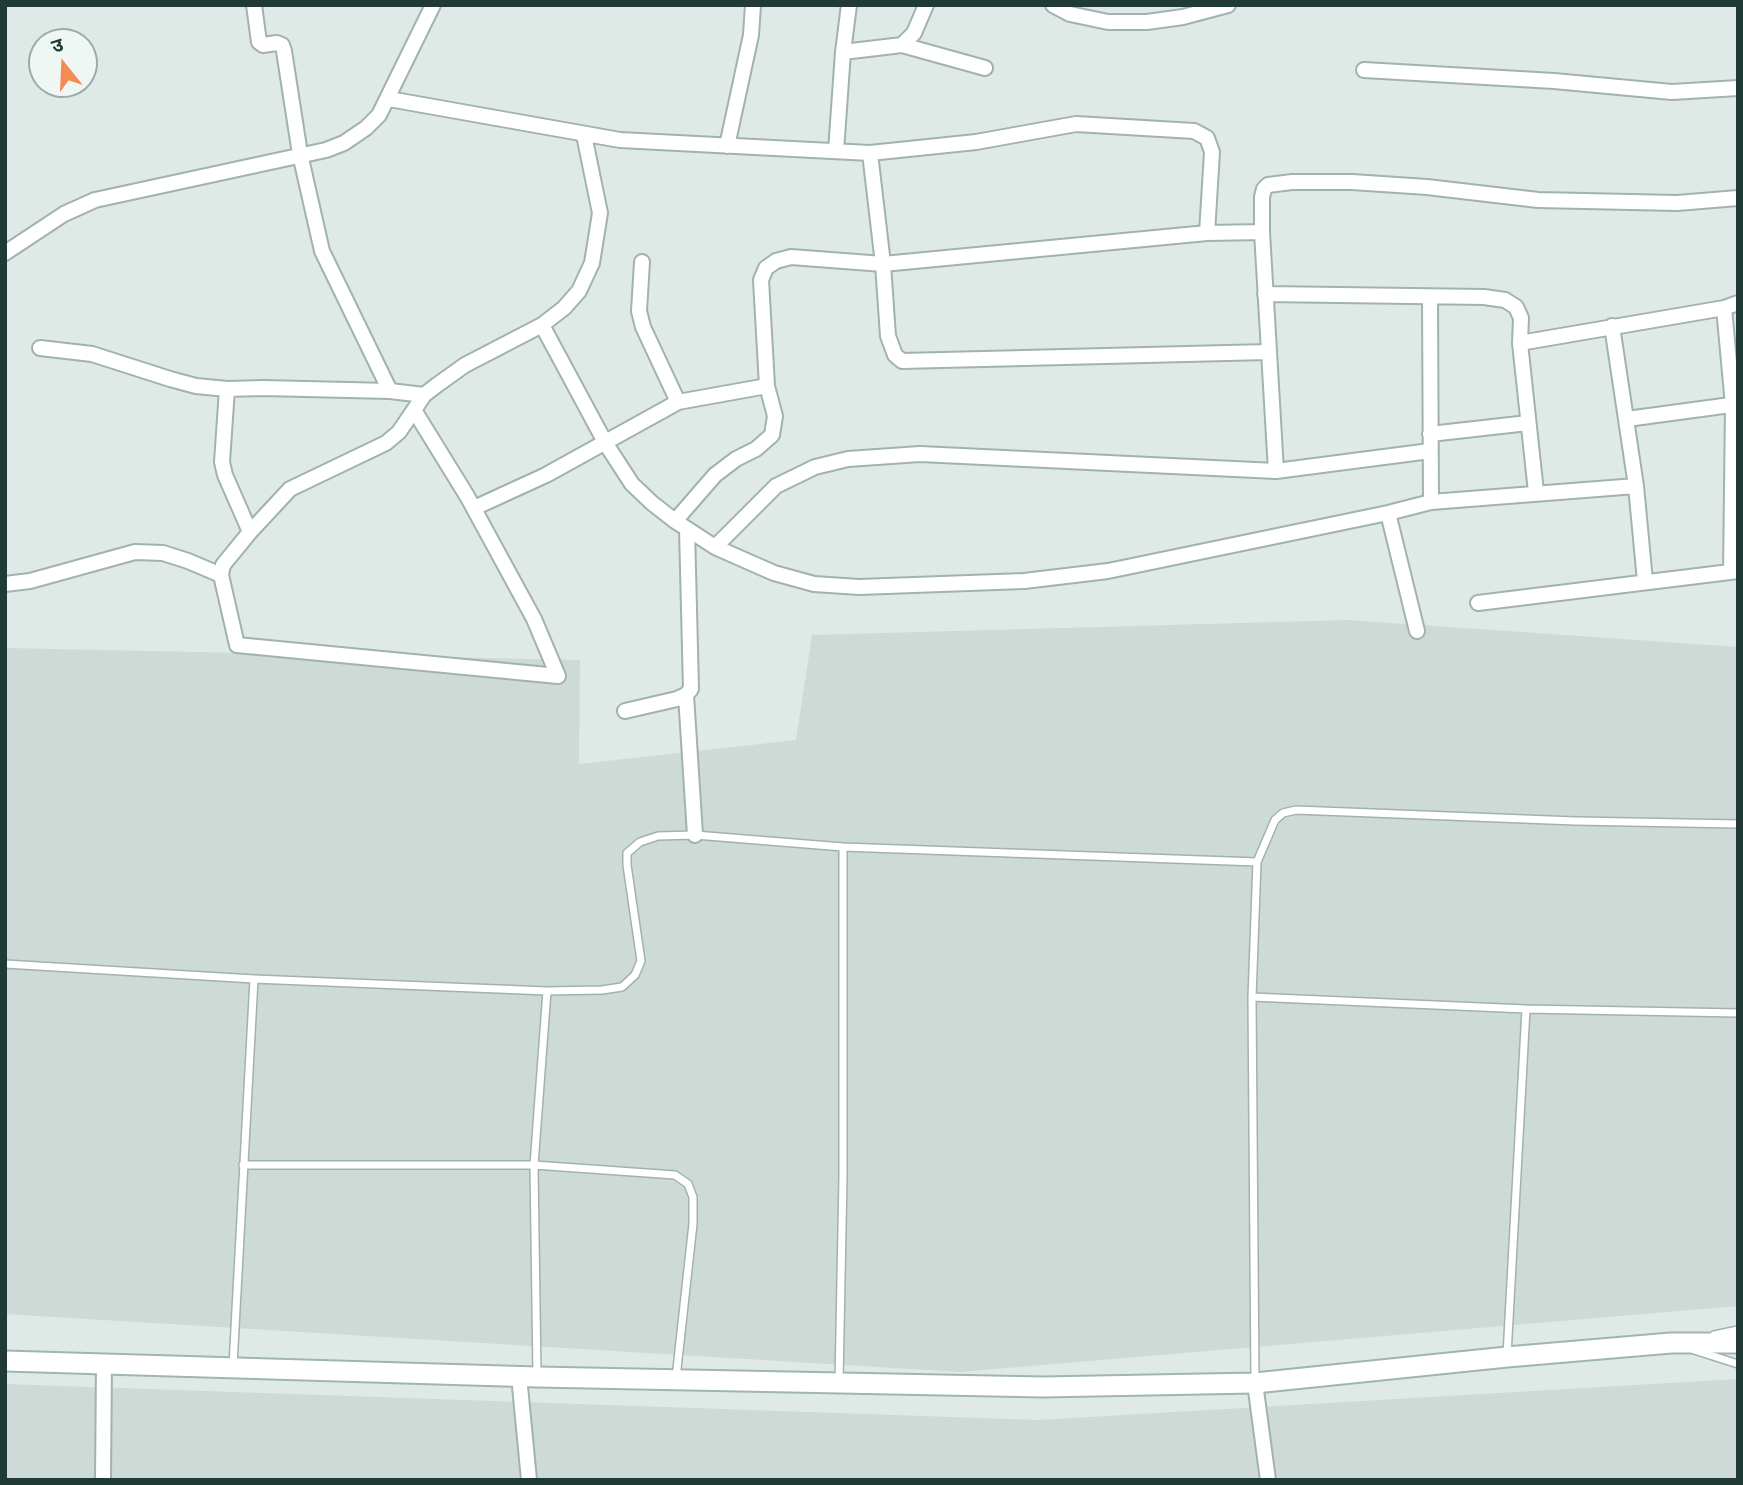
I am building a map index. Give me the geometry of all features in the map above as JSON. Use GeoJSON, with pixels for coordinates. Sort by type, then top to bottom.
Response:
{"type":"FeatureCollection","features":[{"type":"Feature","properties":{"kind":"street"},"geometry":{"type":"LineString","coordinates":[[254,5],[259,42],[263,45],[277,43],[282,45],[284,51],[300,154],[322,250],[390,391]]}},
{"type":"Feature","properties":{"kind":"street"},"geometry":{"type":"LineString","coordinates":[[5,253],[55,219],[95,200],[326,150],[344,143],[379,115],[433,5]]}},
{"type":"Feature","properties":{"kind":"street"},"geometry":{"type":"LineString","coordinates":[[727,146],[751,35],[753,5]]}},
{"type":"Feature","properties":{"kind":"street"},"geometry":{"type":"LineString","coordinates":[[836,150],[849,5]]}},
{"type":"Feature","properties":{"kind":"street"},"geometry":{"type":"LineString","coordinates":[[902,46],[914,33],[926,5]]}},
{"type":"Feature","properties":{"kind":"street"},"geometry":{"type":"LineString","coordinates":[[1054,5],[1070,14],[1108,22],[1183,18],[1228,5]]}},
{"type":"Feature","properties":{"kind":"street"},"geometry":{"type":"LineString","coordinates":[[843,52],[902,46],[985,68]]}},
{"type":"Feature","properties":{"kind":"street"},"geometry":{"type":"LineString","coordinates":[[1364,70],[1554,81],[1672,92],[1738,88]]}},
{"type":"Feature","properties":{"kind":"street"},"geometry":{"type":"LineString","coordinates":[[389,99],[620,140],[870,153],[976,142],[1076,124],[1194,131],[1207,138],[1212,152],[1207,233]]}},
{"type":"Feature","properties":{"kind":"street"},"geometry":{"type":"LineString","coordinates":[[414,410],[474,509],[534,620],[558,676],[237,645],[221,575],[223,565],[290,489],[386,443],[399,432],[424,395],[465,365],[541,325],[564,308],[579,291],[592,263],[600,213],[584,135]]}},
{"type":"Feature","properties":{"kind":"street"},"geometry":{"type":"LineString","coordinates":[[870,153],[888,336],[895,355],[902,361],[1268,352]]}},
{"type":"Feature","properties":{"kind":"street"},"geometry":{"type":"LineString","coordinates":[[1276,471],[1262,232],[1264,189],[1275,183],[1352,182],[1538,200],[1677,203],[1738,198]]}},
{"type":"Feature","properties":{"kind":"street"},"geometry":{"type":"LineString","coordinates":[[625,711],[663,704],[686,695],[691,689],[681,525],[715,475],[736,459],[756,449],[772,435],[775,416],[767,386],[761,280],[766,268],[776,261],[791,257],[883,264],[1207,233],[1262,232]]}},
{"type":"Feature","properties":{"kind":"street"},"geometry":{"type":"LineString","coordinates":[[642,262],[639,311],[643,327],[678,402]]}},
{"type":"Feature","properties":{"kind":"street"},"geometry":{"type":"LineString","coordinates":[[1265,294],[1505,300],[1516,307],[1521,318],[1520,343],[1536,492]]}},
{"type":"Feature","properties":{"kind":"street"},"geometry":{"type":"LineString","coordinates":[[1430,297],[1431,502]]}},
{"type":"Feature","properties":{"kind":"street"},"geometry":{"type":"LineString","coordinates":[[1478,603],[1734,572],[1735,404],[1731,306],[1520,343]]}},
{"type":"Feature","properties":{"kind":"street"},"geometry":{"type":"LineString","coordinates":[[541,325],[606,444],[632,484],[681,525],[715,547],[774,573],[814,584],[859,587],[1010,581],[1108,571],[1431,502],[1636,486]]}},
{"type":"Feature","properties":{"kind":"street"},"geometry":{"type":"LineString","coordinates":[[1612,326],[1636,486],[1645,581]]}},
{"type":"Feature","properties":{"kind":"street"},"geometry":{"type":"LineString","coordinates":[[40,348],[80,351],[196,386],[227,389],[263,387],[390,391],[424,395]]}},
{"type":"Feature","properties":{"kind":"street"},"geometry":{"type":"LineString","coordinates":[[474,509],[547,475],[678,402],[767,386]]}},
{"type":"Feature","properties":{"kind":"street"},"geometry":{"type":"LineString","coordinates":[[227,389],[222,462],[250,532]]}},
{"type":"Feature","properties":{"kind":"street"},"geometry":{"type":"LineString","coordinates":[[1627,419],[1735,404]]}},
{"type":"Feature","properties":{"kind":"street"},"geometry":{"type":"LineString","coordinates":[[1430,434],[1528,423]]}},
{"type":"Feature","properties":{"kind":"street"},"geometry":{"type":"LineString","coordinates":[[715,547],[776,486],[814,467],[848,459],[920,454],[1276,471],[1430,451]]}},
{"type":"Feature","properties":{"kind":"street"},"geometry":{"type":"LineString","coordinates":[[1388,513],[1417,631]]}},
{"type":"Feature","properties":{"kind":"street"},"geometry":{"type":"LineString","coordinates":[[5,584],[30,581],[135,552],[163,553],[221,575]]}},
{"type":"Feature","properties":{"kind":"street"},"geometry":{"type":"LineString","coordinates":[[686,695],[695,835]]}},
{"type":"Feature","properties":{"kind":"street"},"geometry":{"type":"LineString","coordinates":[[5,1361],[839,1384],[1043,1387],[1255,1383],[1671,1343],[1738,1343]]}},
{"type":"Feature","properties":{"kind":"street"},"geometry":{"type":"LineString","coordinates":[[103,1480],[104,1363]]}},
{"type":"Feature","properties":{"kind":"street"},"geometry":{"type":"LineString","coordinates":[[528,1376],[529,1480]]}},
{"type":"Feature","properties":{"kind":"street"},"geometry":{"type":"LineString","coordinates":[[1255,1383],[1268,1480]]}},
{"type":"Feature","properties":{"kind":"lane"},"geometry":{"type":"LineString","coordinates":[[1255,1383],[1252,997],[1257,862],[1275,820],[1283,813],[1296,810],[1575,821],[1738,824]]}},
{"type":"Feature","properties":{"kind":"lane"},"geometry":{"type":"LineString","coordinates":[[5,964],[254,979],[547,991],[622,987],[635,975],[641,961],[626,865],[627,853],[640,842],[658,836],[695,835],[843,847],[1257,862]]}},
{"type":"Feature","properties":{"kind":"lane"},"geometry":{"type":"LineString","coordinates":[[839,1384],[843,1176],[843,847]]}},
{"type":"Feature","properties":{"kind":"lane"},"geometry":{"type":"LineString","coordinates":[[233,1366],[254,979]]}},
{"type":"Feature","properties":{"kind":"lane"},"geometry":{"type":"LineString","coordinates":[[528,1376],[534,1165],[547,991]]}},
{"type":"Feature","properties":{"kind":"lane"},"geometry":{"type":"LineString","coordinates":[[1252,997],[1526,1009],[1738,1013]]}},
{"type":"Feature","properties":{"kind":"lane"},"geometry":{"type":"LineString","coordinates":[[1507,1357],[1526,1009]]}},
{"type":"Feature","properties":{"kind":"lane"},"geometry":{"type":"LineString","coordinates":[[243,1165],[534,1165],[675,1175],[688,1184],[693,1197],[693,1224],[676,1379]]}},
{"type":"Feature","properties":{"kind":"lane"},"geometry":{"type":"LineString","coordinates":[[1671,1343],[1738,1330]]}},
{"type":"Feature","properties":{"kind":"lane"},"geometry":{"type":"LineString","coordinates":[[1671,1343],[1738,1364]]}},
{"type":"Feature","properties":{"kind":"shaded area"},"geometry":{"type":"Polygon","coordinates":[[[1348,620],[1738,647],[1738,1306],[960,1372],[5,1314],[5,648],[580,660],[579,764],[796,740],[812,635],[1348,620]]]}},
{"type":"Feature","properties":{"kind":"shaded area"},"geometry":{"type":"Polygon","coordinates":[[[1738,1379],[1738,1480],[5,1480],[5,1384],[1038,1420],[1738,1379]]]}}]}
